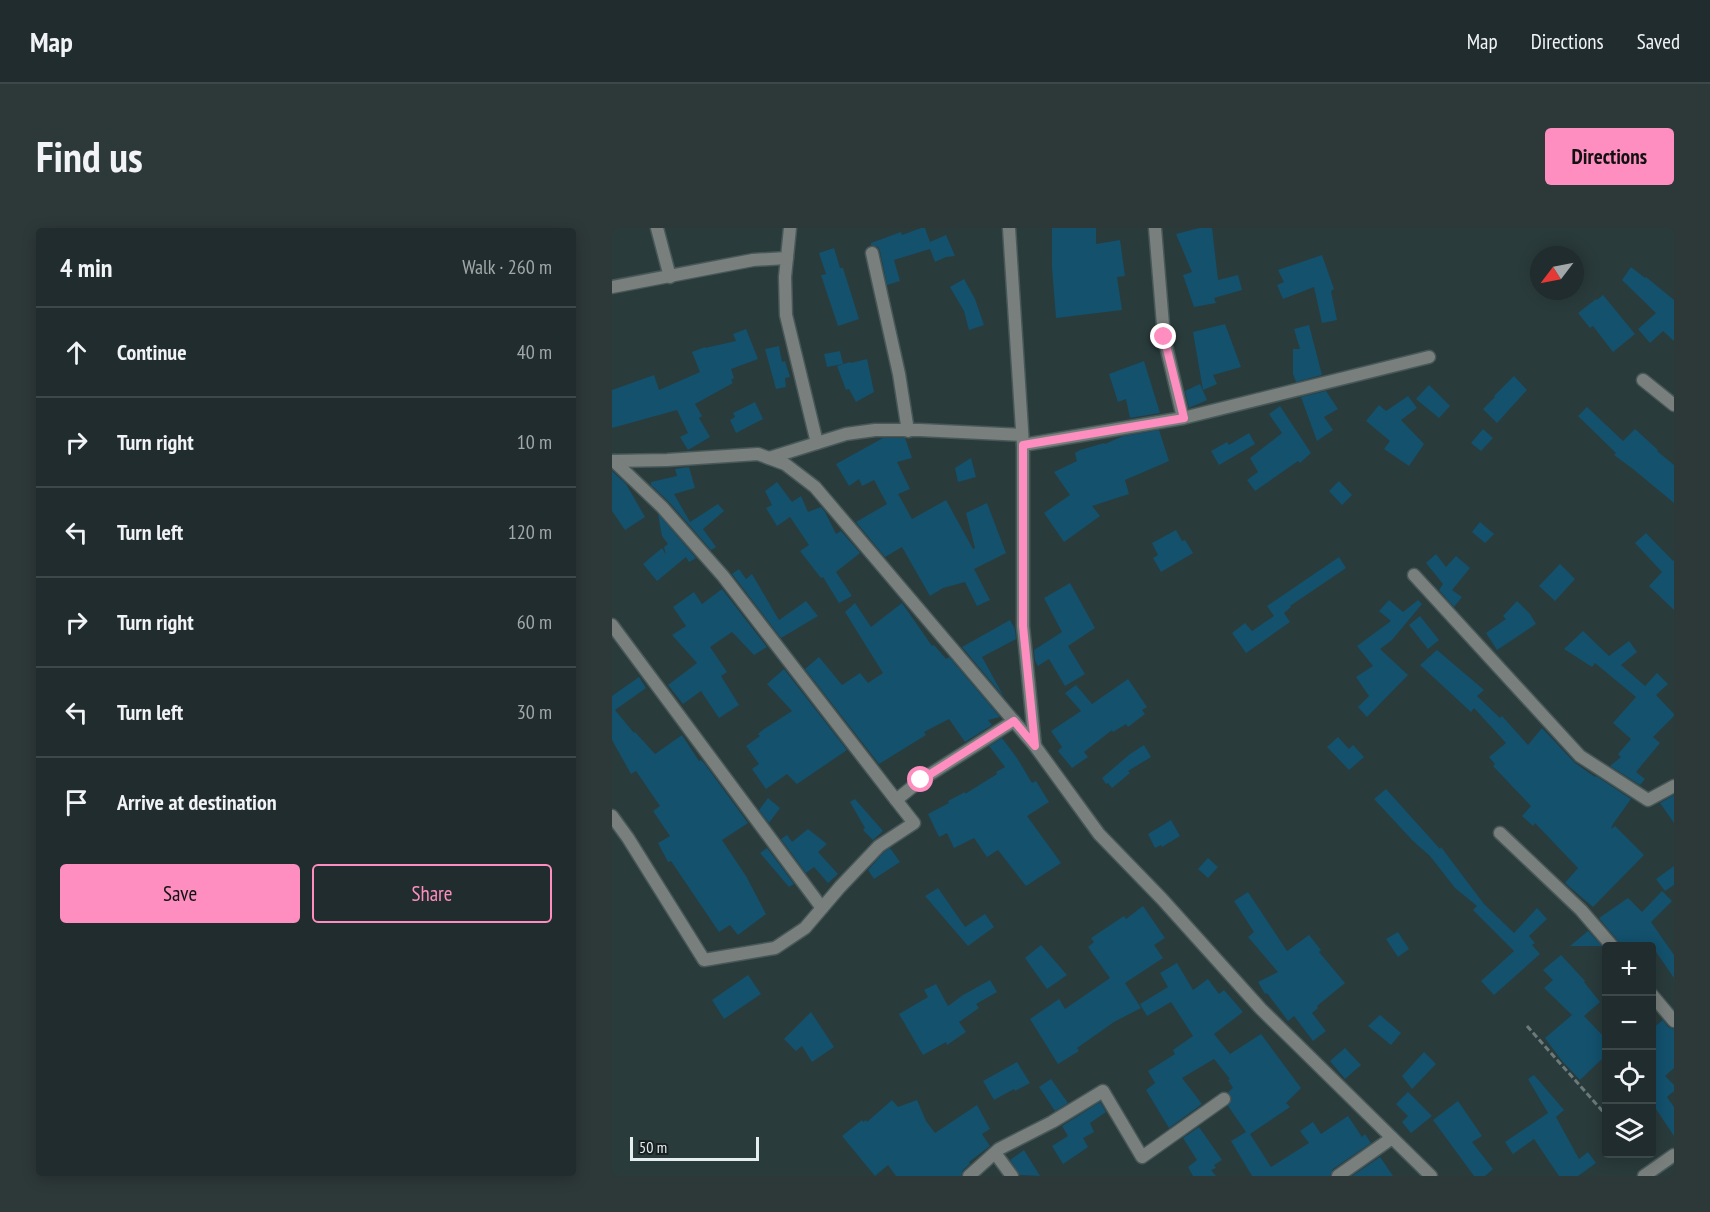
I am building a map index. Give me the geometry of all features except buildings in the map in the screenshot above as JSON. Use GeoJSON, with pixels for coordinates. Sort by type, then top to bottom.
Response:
{"type":"FeatureCollection","features":[{"type":"Feature","properties":{"kind":"street"},"geometry":{"type":"LineString","coordinates":[[657,228],[670,277]]}},
{"type":"Feature","properties":{"kind":"street"},"geometry":{"type":"LineString","coordinates":[[790,228],[785,277],[786,315],[817,443]]}},
{"type":"Feature","properties":{"kind":"street"},"geometry":{"type":"LineString","coordinates":[[1009,228],[1022,440],[1023,626],[1035,746]]}},
{"type":"Feature","properties":{"kind":"street"},"geometry":{"type":"LineString","coordinates":[[1155,228],[1164,337],[1184,418]]}},
{"type":"Feature","properties":{"kind":"street"},"geometry":{"type":"LineString","coordinates":[[872,253],[899,374],[908,430]]}},
{"type":"Feature","properties":{"kind":"street"},"geometry":{"type":"LineString","coordinates":[[612,287],[753,260],[787,258]]}},
{"type":"Feature","properties":{"kind":"street"},"geometry":{"type":"LineString","coordinates":[[769,458],[846,434],[875,430],[908,430],[1022,440],[1184,418],[1429,357]]}},
{"type":"Feature","properties":{"kind":"street"},"geometry":{"type":"LineString","coordinates":[[1643,380],[1674,405]]}},
{"type":"Feature","properties":{"kind":"street"},"geometry":{"type":"LineString","coordinates":[[613,461],[667,460],[758,453],[785,464],[815,487],[1035,746],[1099,834],[1162,899],[1261,1009],[1431,1176]]}},
{"type":"Feature","properties":{"kind":"street"},"geometry":{"type":"LineString","coordinates":[[612,816],[704,960],[775,948],[805,928],[879,846],[915,823],[723,576],[662,507],[613,461]]}},
{"type":"Feature","properties":{"kind":"street"},"geometry":{"type":"LineString","coordinates":[[1414,575],[1580,756],[1648,800],[1674,786]]}},
{"type":"Feature","properties":{"kind":"street"},"geometry":{"type":"LineString","coordinates":[[612,625],[822,908]]}},
{"type":"Feature","properties":{"kind":"street"},"geometry":{"type":"LineString","coordinates":[[896,800],[921,780],[1014,721]]}},
{"type":"Feature","properties":{"kind":"street"},"geometry":{"type":"LineString","coordinates":[[1500,833],[1581,909],[1609,942]]}},
{"type":"Feature","properties":{"kind":"street"},"geometry":{"type":"LineString","coordinates":[[1653,996],[1674,1021]]}},
{"type":"Feature","properties":{"kind":"street"},"geometry":{"type":"LineString","coordinates":[[969,1176],[999,1149],[1052,1122],[1104,1091],[1142,1157],[1224,1099]]}},
{"type":"Feature","properties":{"kind":"street"},"geometry":{"type":"LineString","coordinates":[[1338,1176],[1392,1138]]}},
{"type":"Feature","properties":{"kind":"street"},"geometry":{"type":"LineString","coordinates":[[994,1153],[1012,1176]]}},
{"type":"Feature","properties":{"kind":"street"},"geometry":{"type":"LineString","coordinates":[[1644,1176],[1674,1155]]}},
{"type":"Feature","properties":{"kind":"path"},"geometry":{"type":"LineString","coordinates":[[1527,1026],[1602,1110]]}},
{"type":"Feature","properties":{"kind":"route"},"geometry":{"type":"LineString","coordinates":[[921,780],[1014,721],[1035,746],[1023,626],[1023,445],[1184,418],[1164,337]]}}]}
